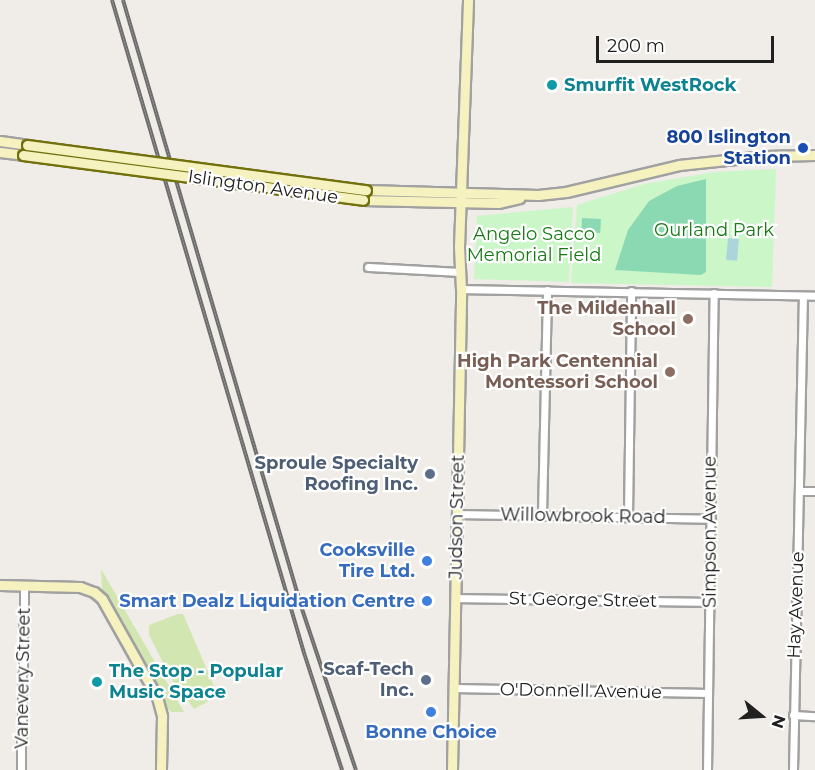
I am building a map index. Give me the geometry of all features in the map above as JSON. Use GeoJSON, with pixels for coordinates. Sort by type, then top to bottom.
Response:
{"type":"FeatureCollection","features":[{"type":"Feature","properties":{"kind":"main road","name":"Judson Street"},"geometry":{"type":"LineString","coordinates":[[452,770],[468,0]]}},
{"type":"Feature","properties":{"kind":"main road","name":"Islington Avenue"},"geometry":{"type":"LineString","coordinates":[[0,141],[366,190],[498,203],[527,196],[566,192],[679,165],[765,156],[815,155]]}},
{"type":"Feature","properties":{"kind":"main road","name":"Islington Avenue"},"geometry":{"type":"LineString","coordinates":[[0,152],[363,200],[463,198]]}},
{"type":"Feature","properties":{"kind":"main road"},"geometry":{"type":"LineString","coordinates":[[0,585],[80,587],[94,592],[106,604],[157,697],[162,716],[161,770]]}},
{"type":"Feature","properties":{"kind":"street"},"geometry":{"type":"LineString","coordinates":[[368,267],[461,267]]}},
{"type":"Feature","properties":{"kind":"street"},"geometry":{"type":"LineString","coordinates":[[461,289],[815,296]]}},
{"type":"Feature","properties":{"kind":"street"},"geometry":{"type":"LineString","coordinates":[[542,514],[547,290]]}},
{"type":"Feature","properties":{"kind":"street"},"geometry":{"type":"LineString","coordinates":[[628,516],[631,291]]}},
{"type":"Feature","properties":{"kind":"street","name":"Simpson Avenue"},"geometry":{"type":"LineString","coordinates":[[707,770],[714,293]]}},
{"type":"Feature","properties":{"kind":"street","name":"Hay Avenue"},"geometry":{"type":"LineString","coordinates":[[793,770],[803,296]]}},
{"type":"Feature","properties":{"kind":"street"},"geometry":{"type":"LineString","coordinates":[[800,491],[815,491]]}},
{"type":"Feature","properties":{"kind":"street","name":"Willowbrook Road"},"geometry":{"type":"LineString","coordinates":[[457,513],[709,519]]}},
{"type":"Feature","properties":{"kind":"street","name":"Vanevery Street"},"geometry":{"type":"LineString","coordinates":[[21,770],[24,586]]}},
{"type":"Feature","properties":{"kind":"street","name":"St George Street"},"geometry":{"type":"LineString","coordinates":[[456,598],[710,602]]}},
{"type":"Feature","properties":{"kind":"street","name":"O'Donnell Avenue"},"geometry":{"type":"LineString","coordinates":[[454,688],[708,693]]}},
{"type":"Feature","properties":{"kind":"street"},"geometry":{"type":"LineString","coordinates":[[793,715],[815,716]]}},
{"type":"Feature","properties":{"kind":"green space","name":"Ourland Park"},"geometry":{"type":"Polygon","coordinates":[[[776,169],[772,287],[571,283],[577,205],[644,184],[715,172],[776,169]]]}},
{"type":"Feature","properties":{"kind":"green space"},"geometry":{"type":"Polygon","coordinates":[[[706,179],[706,272],[701,275],[615,270],[628,230],[649,201],[677,186],[706,179]]]}},
{"type":"Feature","properties":{"kind":"green space","name":"Angelo Sacco Memorial Field"},"geometry":{"type":"Polygon","coordinates":[[[573,207],[569,282],[474,279],[477,216],[573,207]]]}},
{"type":"Feature","properties":{"kind":"green space"},"geometry":{"type":"Polygon","coordinates":[[[582,218],[601,219],[600,233],[581,232],[582,218]]]}},
{"type":"Feature","properties":{"kind":"green space"},"geometry":{"type":"Polygon","coordinates":[[[101,569],[184,712],[172,712],[164,707],[102,591],[101,569]]]}},
{"type":"Feature","properties":{"kind":"green space"},"geometry":{"type":"Polygon","coordinates":[[[183,614],[214,686],[207,702],[194,709],[172,680],[149,635],[149,625],[183,614]]]}},
{"type":"Feature","properties":{"kind":"water"},"geometry":{"type":"Polygon","coordinates":[[[728,238],[739,239],[737,261],[726,260],[728,238]]]}},
{"type":"Feature","properties":{"kind":"railway"},"geometry":{"type":"LineString","coordinates":[[112,0],[305,656],[342,770]]}},
{"type":"Feature","properties":{"kind":"railway"},"geometry":{"type":"LineString","coordinates":[[123,0],[302,609],[356,770]]}},
{"type":"Feature","properties":{"kind":"place","name":"Smurfit WestRock"},"geometry":{"type":"Point","coordinates":[552,85]}},
{"type":"Feature","properties":{"kind":"place","name":"800 Islington Station"},"geometry":{"type":"Point","coordinates":[803,148]}},
{"type":"Feature","properties":{"kind":"place","name":"The Mildenhall School"},"geometry":{"type":"Point","coordinates":[688,319]}},
{"type":"Feature","properties":{"kind":"place","name":"High Park Centennial Montessori School"},"geometry":{"type":"Point","coordinates":[670,372]}},
{"type":"Feature","properties":{"kind":"place","name":"Sproule Specialty Roofing Inc."},"geometry":{"type":"Point","coordinates":[430,474]}},
{"type":"Feature","properties":{"kind":"place","name":"Cooksville Tire Ltd."},"geometry":{"type":"Point","coordinates":[427,561]}},
{"type":"Feature","properties":{"kind":"place","name":"Smart Dealz Liquidation Centre"},"geometry":{"type":"Point","coordinates":[427,601]}},
{"type":"Feature","properties":{"kind":"place","name":"Scaf-Tech Inc."},"geometry":{"type":"Point","coordinates":[426,680]}},
{"type":"Feature","properties":{"kind":"place","name":"The Stop - Popular Music Space"},"geometry":{"type":"Point","coordinates":[97,682]}},
{"type":"Feature","properties":{"kind":"place","name":"Bonne Choice"},"geometry":{"type":"Point","coordinates":[431,712]}}]}
